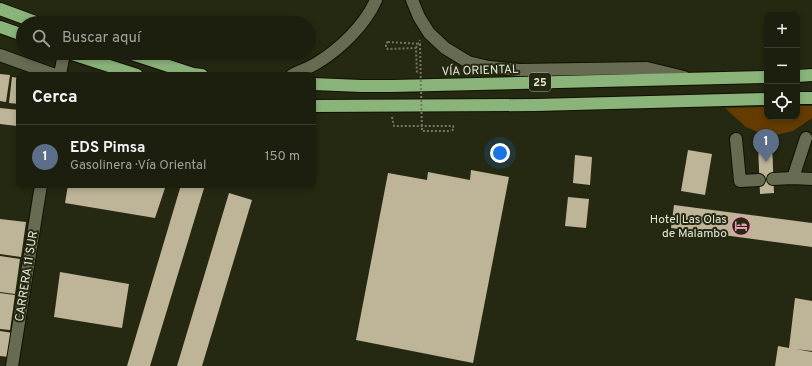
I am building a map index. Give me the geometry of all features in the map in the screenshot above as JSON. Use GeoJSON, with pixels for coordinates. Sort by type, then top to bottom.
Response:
{"type":"FeatureCollection","features":[{"type":"Feature","properties":{"kind":"highway"},"geometry":{"type":"LineString","coordinates":[[0,9],[19,16]]}},
{"type":"Feature","properties":{"kind":"highway"},"geometry":{"type":"LineString","coordinates":[[0,27],[16,33]]}},
{"type":"Feature","properties":{"kind":"highway"},"geometry":{"type":"LineString","coordinates":[[91,60],[128,72]]}},
{"type":"Feature","properties":{"kind":"highway"},"geometry":{"type":"LineString","coordinates":[[150,60],[187,72]]}},
{"type":"Feature","properties":{"kind":"highway"},"geometry":{"type":"LineString","coordinates":[[800,76],[812,75]]}},
{"type":"Feature","properties":{"kind":"highway","name":"VÍA ORIENTAL"},"geometry":{"type":"LineString","coordinates":[[316,84],[361,86],[764,77]]}},
{"type":"Feature","properties":{"kind":"highway"},"geometry":{"type":"LineString","coordinates":[[800,98],[812,98]]}},
{"type":"Feature","properties":{"kind":"highway","name":"25"},"geometry":{"type":"LineString","coordinates":[[316,106],[536,105],[764,99]]}},
{"type":"Feature","properties":{"kind":"street"},"geometry":{"type":"LineString","coordinates":[[299,72],[316,64],[340,47],[360,26],[376,0]]}},
{"type":"Feature","properties":{"kind":"street"},"geometry":{"type":"LineString","coordinates":[[412,0],[419,17],[429,33],[445,48],[468,62],[488,67],[518,70],[647,68],[690,79]]}},
{"type":"Feature","properties":{"kind":"street"},"geometry":{"type":"LineString","coordinates":[[0,55],[47,72]]}},
{"type":"Feature","properties":{"kind":"street"},"geometry":{"type":"LineString","coordinates":[[61,72],[63,60]]}},
{"type":"Feature","properties":{"kind":"street"},"geometry":{"type":"LineString","coordinates":[[793,178],[806,138]]}},
{"type":"Feature","properties":{"kind":"street"},"geometry":{"type":"LineString","coordinates":[[736,139],[740,181],[759,180]]}},
{"type":"Feature","properties":{"kind":"street"},"geometry":{"type":"LineString","coordinates":[[773,179],[812,179]]}},
{"type":"Feature","properties":{"kind":"street","name":"CARRERA 11 SUR"},"geometry":{"type":"LineString","coordinates":[[12,366],[41,188]]}},
{"type":"Feature","properties":{"kind":"path"},"geometry":{"type":"LineString","coordinates":[[391,106],[394,126],[450,126],[453,126],[454,129],[451,131],[422,131],[420,44],[386,43],[386,48],[416,48],[417,85]]}},
{"type":"Feature","properties":{"kind":"shaded area"},"geometry":{"type":"Polygon","coordinates":[[[800,106],[812,106],[812,118],[793,131],[776,135],[760,133],[746,127],[725,108],[764,107],[764,120],[800,120],[800,106]]]}},
{"type":"Feature","properties":{"kind":"building"},"geometry":{"type":"Polygon","coordinates":[[[0,74],[10,75],[6,102],[0,101],[0,74]]]}},
{"type":"Feature","properties":{"kind":"building"},"geometry":{"type":"Polygon","coordinates":[[[12,77],[16,78],[16,104],[9,103],[12,77]]]}},
{"type":"Feature","properties":{"kind":"building"},"geometry":{"type":"Polygon","coordinates":[[[0,108],[16,110],[16,126],[0,124],[0,108]]]}},
{"type":"Feature","properties":{"kind":"building"},"geometry":{"type":"Polygon","coordinates":[[[772,143],[774,193],[760,194],[758,144],[772,143]]]}},
{"type":"Feature","properties":{"kind":"building"},"geometry":{"type":"Polygon","coordinates":[[[688,150],[712,154],[705,195],[681,191],[688,150]]]}},
{"type":"Feature","properties":{"kind":"building"},"geometry":{"type":"Polygon","coordinates":[[[575,155],[592,157],[590,185],[573,183],[575,155]]]}},
{"type":"Feature","properties":{"kind":"building"},"geometry":{"type":"Polygon","coordinates":[[[471,170],[509,177],[473,363],[356,340],[388,173],[427,180],[428,172],[470,180],[471,170]]]}},
{"type":"Feature","properties":{"kind":"building"},"geometry":{"type":"Polygon","coordinates":[[[68,188],[165,188],[155,218],[65,203],[68,188]]]}},
{"type":"Feature","properties":{"kind":"building"},"geometry":{"type":"Polygon","coordinates":[[[180,188],[204,188],[150,366],[127,366],[180,188]]]}},
{"type":"Feature","properties":{"kind":"building"},"geometry":{"type":"Polygon","coordinates":[[[229,193],[252,200],[202,366],[177,366],[229,193]]]}},
{"type":"Feature","properties":{"kind":"building"},"geometry":{"type":"Polygon","coordinates":[[[568,197],[589,199],[586,228],[565,226],[568,197]]]}},
{"type":"Feature","properties":{"kind":"building","name":"Hotel Las Olas de Malambo"},"geometry":{"type":"Polygon","coordinates":[[[674,205],[812,223],[812,247],[671,228],[674,205]]]}},
{"type":"Feature","properties":{"kind":"building"},"geometry":{"type":"Polygon","coordinates":[[[0,219],[26,222],[21,257],[0,254],[0,219]]]}},
{"type":"Feature","properties":{"kind":"building"},"geometry":{"type":"Polygon","coordinates":[[[0,256],[20,259],[15,294],[0,292],[0,256]]]}},
{"type":"Feature","properties":{"kind":"building"},"geometry":{"type":"Polygon","coordinates":[[[60,272],[129,284],[122,328],[54,317],[60,272]]]}},
{"type":"Feature","properties":{"kind":"building"},"geometry":{"type":"Polygon","coordinates":[[[0,293],[15,295],[10,330],[0,329],[0,293]]]}},
{"type":"Feature","properties":{"kind":"building"},"geometry":{"type":"Polygon","coordinates":[[[795,298],[812,301],[812,351],[796,349],[812,352],[812,366],[775,366],[778,346],[789,348],[795,298]]]}},
{"type":"Feature","properties":{"kind":"building"},"geometry":{"type":"Polygon","coordinates":[[[0,331],[13,333],[9,357],[0,356],[0,331]]]}},
{"type":"Feature","properties":{"kind":"place","name":"EDS Pimsa"},"geometry":{"type":"Point","coordinates":[766,162]}},
{"type":"Feature","properties":{"kind":"place","name":"Hotel Las Olas de Malambo"},"geometry":{"type":"Point","coordinates":[741,226]}}]}
